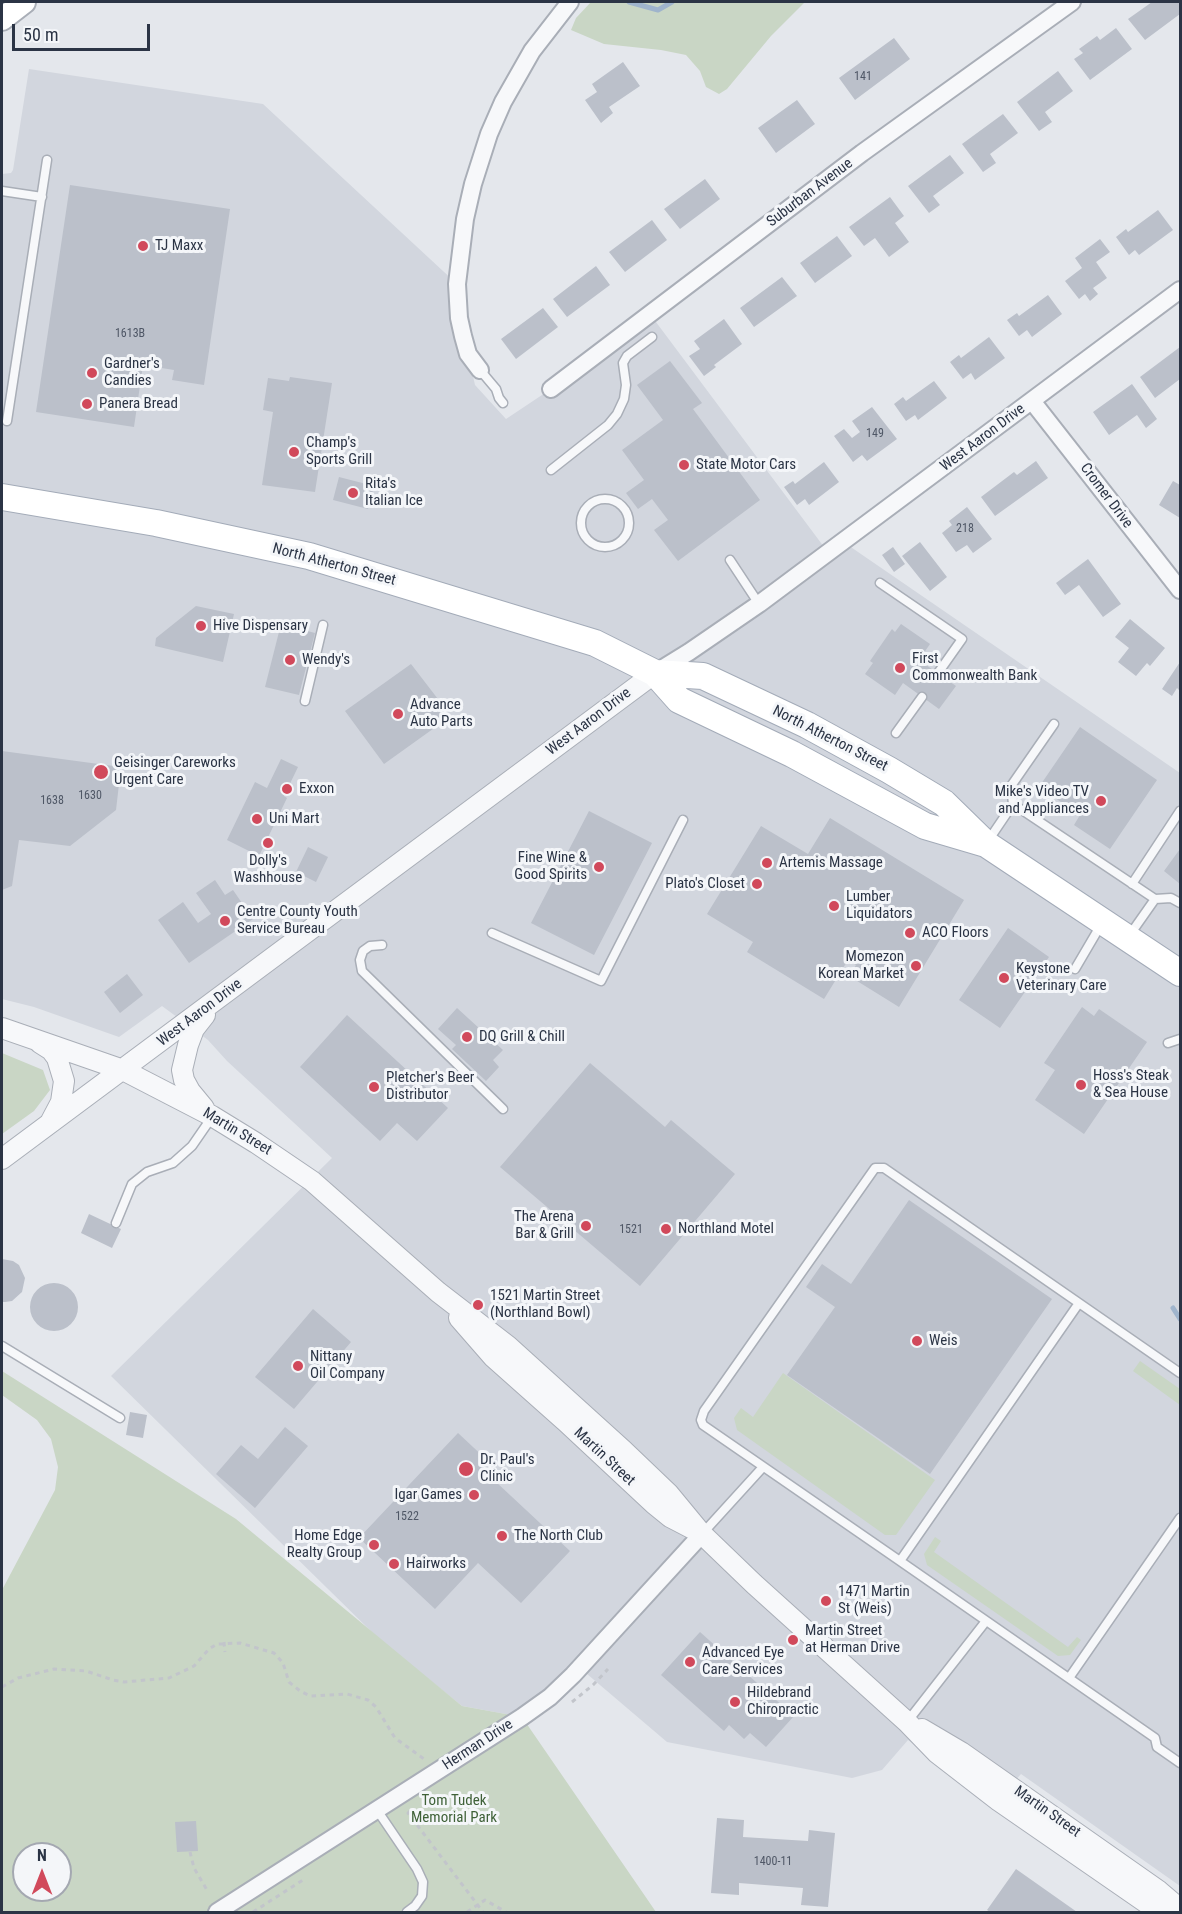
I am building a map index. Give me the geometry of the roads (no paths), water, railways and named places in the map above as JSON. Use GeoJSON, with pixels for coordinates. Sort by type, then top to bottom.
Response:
{"type":"FeatureCollection","features":[{"type":"Feature","properties":{"kind":"main road"},"geometry":{"type":"LineString","coordinates":[[2,19],[24,2]]}},
{"type":"Feature","properties":{"kind":"main road","name":"North Atherton Street"},"geometry":{"type":"LineString","coordinates":[[2,497],[156,523],[309,556],[595,643],[655,673],[704,676],[807,725],[944,803],[986,844],[1104,920],[1180,973]]}},
{"type":"Feature","properties":{"kind":"street"},"geometry":{"type":"LineString","coordinates":[[480,370],[468,354],[463,336],[459,318],[457,284],[465,219],[473,184],[489,134],[503,102],[532,51],[570,2]]}},
{"type":"Feature","properties":{"kind":"street","name":"Suburban Avenue"},"geometry":{"type":"LineString","coordinates":[[551,389],[853,160],[1072,2]]}},
{"type":"Feature","properties":{"kind":"street","name":"West Aaron Drive"},"geometry":{"type":"LineString","coordinates":[[2,1160],[655,673],[759,604],[1180,290]]}},
{"type":"Feature","properties":{"kind":"street","name":"Cromer Drive"},"geometry":{"type":"LineString","coordinates":[[1032,401],[1180,591]]}},
{"type":"Feature","properties":{"kind":"street"},"geometry":{"type":"LineString","coordinates":[[212,1116],[195,1100],[184,1080],[182,1070],[194,1029],[214,1002]]}},
{"type":"Feature","properties":{"kind":"street","name":"Martin Street"},"geometry":{"type":"LineString","coordinates":[[2,1028],[123,1070],[212,1116],[312,1181],[438,1292],[493,1357],[654,1504],[670,1517],[702,1534],[907,1722],[937,1753],[990,1794],[1164,1912]]}},
{"type":"Feature","properties":{"kind":"street"},"geometry":{"type":"LineString","coordinates":[[33,1038],[51,1050],[57,1058],[64,1081],[61,1102],[49,1125]]}},
{"type":"Feature","properties":{"kind":"street","name":"Herman Drive"},"geometry":{"type":"LineString","coordinates":[[217,1912],[550,1697],[573,1675],[702,1534]]}},
{"type":"Feature","properties":{"kind":"street","name":"Martin Street"},"geometry":{"type":"LineString","coordinates":[[907,1722],[961,1752],[1159,1891],[1180,1910]]}},
{"type":"Feature","properties":{"kind":"lane"},"geometry":{"type":"LineString","coordinates":[[8,421],[47,160]]}},
{"type":"Feature","properties":{"kind":"lane"},"geometry":{"type":"LineString","coordinates":[[2,191],[42,197]]}},
{"type":"Feature","properties":{"kind":"lane"},"geometry":{"type":"LineString","coordinates":[[551,470],[608,425],[617,414],[624,399],[626,385],[623,363],[627,356],[651,337]]}},
{"type":"Feature","properties":{"kind":"lane"},"geometry":{"type":"LineString","coordinates":[[480,370],[504,403]]}},
{"type":"Feature","properties":{"kind":"lane"},"geometry":{"type":"LineString","coordinates":[[599,500],[617,502],[628,516],[627,534],[612,546],[592,542],[582,528],[582,516],[585,510],[599,500]]}},
{"type":"Feature","properties":{"kind":"lane"},"geometry":{"type":"LineString","coordinates":[[730,560],[759,604]]}},
{"type":"Feature","properties":{"kind":"lane"},"geometry":{"type":"LineString","coordinates":[[880,583],[962,639],[938,673]]}},
{"type":"Feature","properties":{"kind":"lane"},"geometry":{"type":"LineString","coordinates":[[305,701],[323,625]]}},
{"type":"Feature","properties":{"kind":"lane"},"geometry":{"type":"LineString","coordinates":[[896,733],[922,697]]}},
{"type":"Feature","properties":{"kind":"lane"},"geometry":{"type":"LineString","coordinates":[[986,844],[1013,804],[1011,786],[1054,724]]}},
{"type":"Feature","properties":{"kind":"lane"},"geometry":{"type":"LineString","coordinates":[[1013,804],[1155,899],[1171,898],[1180,903]]}},
{"type":"Feature","properties":{"kind":"lane"},"geometry":{"type":"LineString","coordinates":[[1132,884],[1180,812]]}},
{"type":"Feature","properties":{"kind":"lane"},"geometry":{"type":"LineString","coordinates":[[492,933],[601,981],[683,820]]}},
{"type":"Feature","properties":{"kind":"lane"},"geometry":{"type":"LineString","coordinates":[[1127,937],[1155,899]]}},
{"type":"Feature","properties":{"kind":"lane"},"geometry":{"type":"LineString","coordinates":[[1075,969],[1104,920]]}},
{"type":"Feature","properties":{"kind":"lane"},"geometry":{"type":"LineString","coordinates":[[382,945],[370,946],[363,951],[360,960],[362,971],[503,1109]]}},
{"type":"Feature","properties":{"kind":"lane"},"geometry":{"type":"LineString","coordinates":[[1168,1043],[1180,1040]]}},
{"type":"Feature","properties":{"kind":"lane"},"geometry":{"type":"LineString","coordinates":[[116,1223],[132,1184],[147,1172],[174,1163],[192,1146],[212,1116]]}},
{"type":"Feature","properties":{"kind":"lane"},"geometry":{"type":"LineString","coordinates":[[1179,1369],[884,1168],[875,1167],[701,1415],[703,1425],[1155,1738],[1157,1747],[1180,1763]]}},
{"type":"Feature","properties":{"kind":"lane"},"geometry":{"type":"LineString","coordinates":[[900,1561],[1079,1303]]}},
{"type":"Feature","properties":{"kind":"lane"},"geometry":{"type":"LineString","coordinates":[[2,1346],[120,1418]]}},
{"type":"Feature","properties":{"kind":"lane"},"geometry":{"type":"LineString","coordinates":[[702,1534],[763,1467]]}},
{"type":"Feature","properties":{"kind":"lane"},"geometry":{"type":"LineString","coordinates":[[1069,1678],[1180,1518]]}},
{"type":"Feature","properties":{"kind":"lane"},"geometry":{"type":"LineString","coordinates":[[907,1722],[986,1621]]}},
{"type":"Feature","properties":{"kind":"lane"},"geometry":{"type":"LineString","coordinates":[[377,1810],[417,1869],[423,1882],[422,1896],[415,1906],[406,1912]]}},
{"type":"Feature","properties":{"kind":"waterway"},"geometry":{"type":"LineString","coordinates":[[629,2],[658,10],[672,2]]}},
{"type":"Feature","properties":{"kind":"waterway"},"geometry":{"type":"LineString","coordinates":[[1173,1308],[1180,1319]]}},
{"type":"Feature","properties":{"kind":"place","name":"TJ Maxx"},"geometry":{"type":"Point","coordinates":[143,246]}},
{"type":"Feature","properties":{"kind":"place","name":"Gardner's Candies"},"geometry":{"type":"Point","coordinates":[92,373]}},
{"type":"Feature","properties":{"kind":"place","name":"Panera Bread"},"geometry":{"type":"Point","coordinates":[87,404]}},
{"type":"Feature","properties":{"kind":"place","name":"Champ's Sports Grill"},"geometry":{"type":"Point","coordinates":[294,452]}},
{"type":"Feature","properties":{"kind":"place","name":"State Motor Cars"},"geometry":{"type":"Point","coordinates":[684,465]}},
{"type":"Feature","properties":{"kind":"place","name":"Rita's Italian Ice"},"geometry":{"type":"Point","coordinates":[353,493]}},
{"type":"Feature","properties":{"kind":"place","name":"Hive Dispensary"},"geometry":{"type":"Point","coordinates":[201,626]}},
{"type":"Feature","properties":{"kind":"place","name":"Wendy's"},"geometry":{"type":"Point","coordinates":[290,660]}},
{"type":"Feature","properties":{"kind":"place","name":"First Commonwealth Bank"},"geometry":{"type":"Point","coordinates":[900,668]}},
{"type":"Feature","properties":{"kind":"place","name":"Advance Auto Parts"},"geometry":{"type":"Point","coordinates":[398,714]}},
{"type":"Feature","properties":{"kind":"place","name":"Geisinger Careworks Urgent Care"},"geometry":{"type":"Point","coordinates":[101,772]}},
{"type":"Feature","properties":{"kind":"place","name":"Exxon"},"geometry":{"type":"Point","coordinates":[287,789]}},
{"type":"Feature","properties":{"kind":"place","name":"Mike's Video TV and Appliances"},"geometry":{"type":"Point","coordinates":[1101,801]}},
{"type":"Feature","properties":{"kind":"place","name":"Uni Mart"},"geometry":{"type":"Point","coordinates":[257,819]}},
{"type":"Feature","properties":{"kind":"place","name":"Dolly's Washhouse"},"geometry":{"type":"Point","coordinates":[268,843]}},
{"type":"Feature","properties":{"kind":"place","name":"Artemis Massage"},"geometry":{"type":"Point","coordinates":[767,863]}},
{"type":"Feature","properties":{"kind":"place","name":"Fine Wine & Good Spirits"},"geometry":{"type":"Point","coordinates":[599,867]}},
{"type":"Feature","properties":{"kind":"place","name":"Plato's Closet"},"geometry":{"type":"Point","coordinates":[757,884]}},
{"type":"Feature","properties":{"kind":"place","name":"Lumber Liquidators"},"geometry":{"type":"Point","coordinates":[834,906]}},
{"type":"Feature","properties":{"kind":"place","name":"Centre County Youth Service Bureau"},"geometry":{"type":"Point","coordinates":[225,921]}},
{"type":"Feature","properties":{"kind":"place","name":"ACO Floors"},"geometry":{"type":"Point","coordinates":[910,933]}},
{"type":"Feature","properties":{"kind":"place","name":"Momezon Korean Market"},"geometry":{"type":"Point","coordinates":[916,966]}},
{"type":"Feature","properties":{"kind":"place","name":"Keystone Veterinary Care"},"geometry":{"type":"Point","coordinates":[1004,978]}},
{"type":"Feature","properties":{"kind":"place","name":"DQ Grill & Chill"},"geometry":{"type":"Point","coordinates":[467,1037]}},
{"type":"Feature","properties":{"kind":"place","name":"Hoss's Steak & Sea House"},"geometry":{"type":"Point","coordinates":[1081,1085]}},
{"type":"Feature","properties":{"kind":"place","name":"Pletcher's Beer Distributor"},"geometry":{"type":"Point","coordinates":[374,1087]}},
{"type":"Feature","properties":{"kind":"place","name":"The Arena Bar & Grill"},"geometry":{"type":"Point","coordinates":[586,1226]}},
{"type":"Feature","properties":{"kind":"place","name":"Northland Motel"},"geometry":{"type":"Point","coordinates":[666,1229]}},
{"type":"Feature","properties":{"kind":"place","name":"1521 Martin Street (Northland Bowl)"},"geometry":{"type":"Point","coordinates":[478,1305]}},
{"type":"Feature","properties":{"kind":"place","name":"Weis"},"geometry":{"type":"Point","coordinates":[917,1341]}},
{"type":"Feature","properties":{"kind":"place","name":"Nittany Oil Company"},"geometry":{"type":"Point","coordinates":[298,1366]}},
{"type":"Feature","properties":{"kind":"place","name":"Dr. Paul's Clinic"},"geometry":{"type":"Point","coordinates":[466,1469]}},
{"type":"Feature","properties":{"kind":"place","name":"Igar Games"},"geometry":{"type":"Point","coordinates":[474,1495]}},
{"type":"Feature","properties":{"kind":"place","name":"The North Club"},"geometry":{"type":"Point","coordinates":[502,1536]}},
{"type":"Feature","properties":{"kind":"place","name":"Home Edge Realty Group"},"geometry":{"type":"Point","coordinates":[374,1545]}},
{"type":"Feature","properties":{"kind":"place","name":"Hairworks"},"geometry":{"type":"Point","coordinates":[394,1564]}},
{"type":"Feature","properties":{"kind":"place","name":"1471 Martin St (Weis)"},"geometry":{"type":"Point","coordinates":[826,1601]}},
{"type":"Feature","properties":{"kind":"place","name":"Martin Street at Herman Drive"},"geometry":{"type":"Point","coordinates":[793,1640]}},
{"type":"Feature","properties":{"kind":"place","name":"Advanced Eye Care Services"},"geometry":{"type":"Point","coordinates":[690,1662]}},
{"type":"Feature","properties":{"kind":"place","name":"Hildebrand Chiropractic"},"geometry":{"type":"Point","coordinates":[735,1702]}},
{"type":"Feature","properties":{"kind":"park label","name":"Tom Tudek Memorial Park"},"geometry":{"type":"Point","coordinates":[454,1810]}}]}
